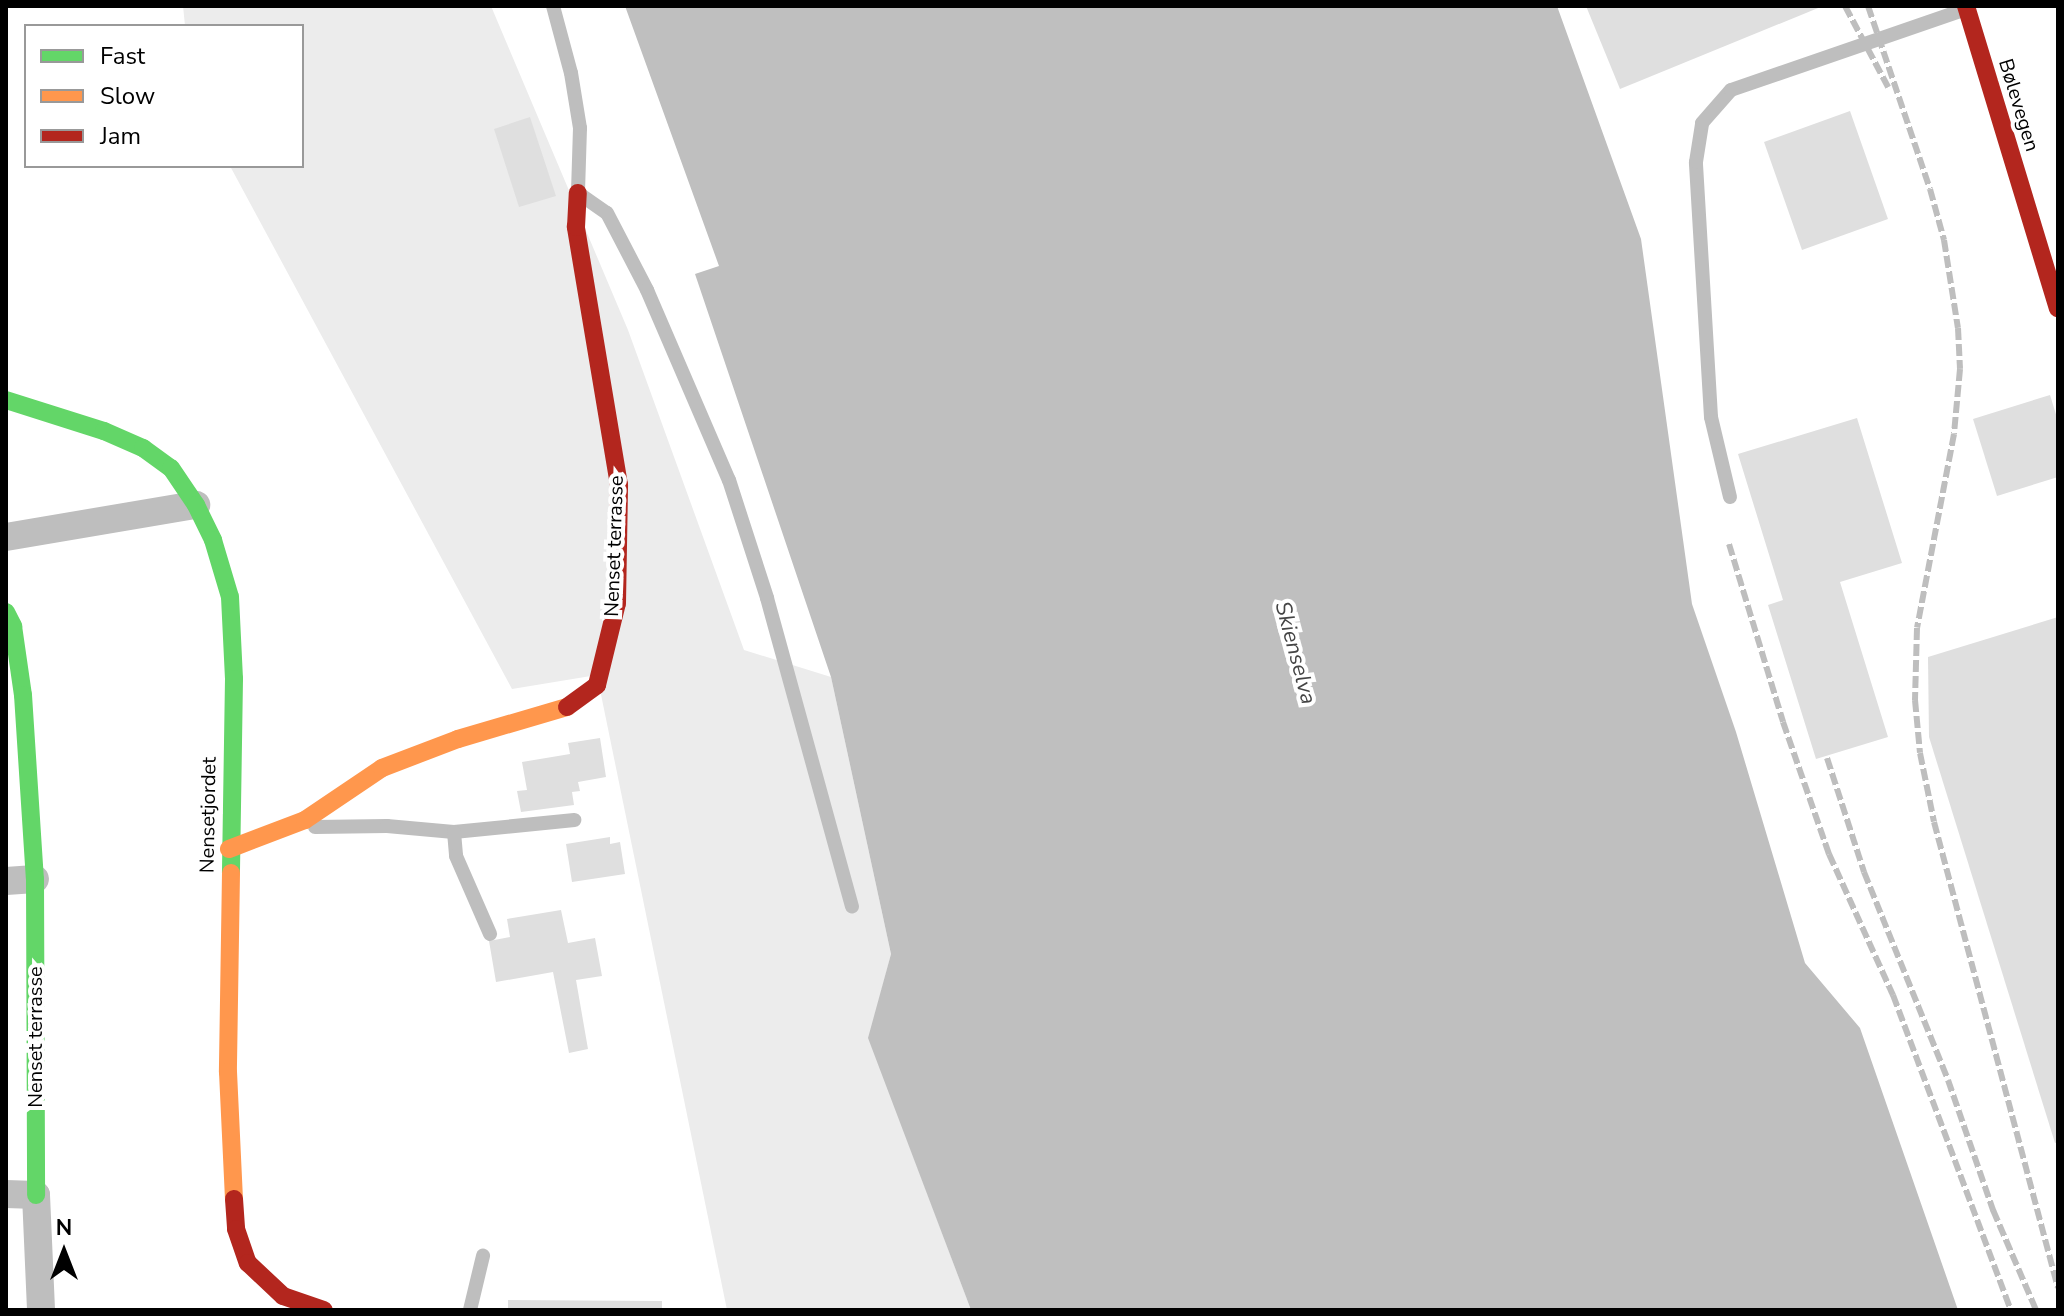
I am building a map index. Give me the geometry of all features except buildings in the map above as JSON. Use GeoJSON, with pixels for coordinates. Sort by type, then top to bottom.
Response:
{"type":"FeatureCollection","features":[{"type":"Feature","properties":{"kind":"street","name":"Bølevegen"},"geometry":{"type":"LineString","coordinates":[[1966,7],[2058,308]]}},
{"type":"Feature","properties":{"kind":"street","name":"Nenset terrasse"},"geometry":{"type":"LineString","coordinates":[[229,849],[305,820],[382,768],[458,739],[545,716],[578,702],[597,685],[617,603],[619,485],[576,227],[578,193]]}},
{"type":"Feature","properties":{"kind":"street","name":"Nensetjordet"},"geometry":{"type":"LineString","coordinates":[[6,400],[104,431],[143,448],[171,468],[196,505],[213,540],[230,597],[234,679],[229,849],[228,1072],[240,1247],[248,1263],[283,1296],[324,1310]]}},
{"type":"Feature","properties":{"kind":"street"},"geometry":{"type":"LineString","coordinates":[[6,537],[196,505]]}},
{"type":"Feature","properties":{"kind":"street","name":"Nenset terrasse"},"geometry":{"type":"LineString","coordinates":[[6,612],[13,626],[23,695],[35,879],[36,1195],[41,1310]]}},
{"type":"Feature","properties":{"kind":"street"},"geometry":{"type":"LineString","coordinates":[[6,881],[35,879]]}},
{"type":"Feature","properties":{"kind":"street"},"geometry":{"type":"LineString","coordinates":[[6,1194],[36,1195]]}},
{"type":"Feature","properties":{"kind":"lane"},"geometry":{"type":"LineString","coordinates":[[553,6],[571,73],[580,128],[578,193],[607,213],[647,290],[729,480],[767,598],[852,907]]}},
{"type":"Feature","properties":{"kind":"lane"},"geometry":{"type":"LineString","coordinates":[[1730,497],[1711,417],[1696,162],[1702,123],[1731,90],[1966,7]]}},
{"type":"Feature","properties":{"kind":"lane"},"geometry":{"type":"LineString","coordinates":[[305,820],[315,827],[387,826],[454,832],[574,820]]}},
{"type":"Feature","properties":{"kind":"lane"},"geometry":{"type":"LineString","coordinates":[[454,832],[456,856],[490,934]]}},
{"type":"Feature","properties":{"kind":"lane"},"geometry":{"type":"LineString","coordinates":[[470,1310],[483,1256]]}},
{"type":"Feature","properties":{"kind":"shaded area"},"geometry":{"type":"Polygon","coordinates":[[[183,6],[491,6],[628,330],[744,650],[831,677],[891,954],[869,1038],[971,1310],[727,1310],[597,675],[512,689],[231,168],[304,168],[304,24],[185,24],[183,6]]]}},
{"type":"Feature","properties":{"kind":"water","name":"Skienselva"},"geometry":{"type":"Polygon","coordinates":[[[625,6],[1557,6],[1641,239],[1692,604],[1736,732],[1805,963],[1860,1028],[1958,1310],[971,1310],[868,1038],[891,954],[831,677],[695,274],[719,266],[625,6]]]}},
{"type":"Feature","properties":{"kind":"railway"},"geometry":{"type":"LineString","coordinates":[[1845,6],[1888,87]]}},
{"type":"Feature","properties":{"kind":"railway"},"geometry":{"type":"LineString","coordinates":[[1868,6],[1930,189],[1944,240],[1958,328],[1960,369],[1954,434],[1917,628],[1915,700],[1920,753],[1934,822],[2058,1288]]}},
{"type":"Feature","properties":{"kind":"railway"},"geometry":{"type":"LineString","coordinates":[[1729,544],[1783,722],[1829,854],[1893,995],[2011,1310]]}},
{"type":"Feature","properties":{"kind":"railway"},"geometry":{"type":"LineString","coordinates":[[1827,758],[1864,872],[1948,1080],[1993,1210],[2036,1310]]}},
{"type":"Feature","properties":{"kind":"traffic: fast"},"geometry":{"type":"LineString","coordinates":[[6,400],[104,431],[143,448],[171,468],[196,505],[213,540],[230,597],[234,679],[231,873]]}},
{"type":"Feature","properties":{"kind":"traffic: fast"},"geometry":{"type":"LineString","coordinates":[[6,612],[13,626],[23,695],[35,879],[36,1195]]}},
{"type":"Feature","properties":{"kind":"traffic: slow"},"geometry":{"type":"LineString","coordinates":[[229,849],[305,820],[382,768],[458,739],[567,707]]}},
{"type":"Feature","properties":{"kind":"traffic: slow"},"geometry":{"type":"LineString","coordinates":[[231,873],[228,1072],[234,1199]]}},
{"type":"Feature","properties":{"kind":"traffic: jam"},"geometry":{"type":"LineString","coordinates":[[1966,6],[2058,308]]}},
{"type":"Feature","properties":{"kind":"traffic: jam"},"geometry":{"type":"LineString","coordinates":[[567,707],[597,685],[617,603],[619,485],[576,227],[578,193]]}},
{"type":"Feature","properties":{"kind":"traffic: jam"},"geometry":{"type":"LineString","coordinates":[[234,1199],[236,1229],[248,1263],[283,1296],[324,1310]]}}]}
